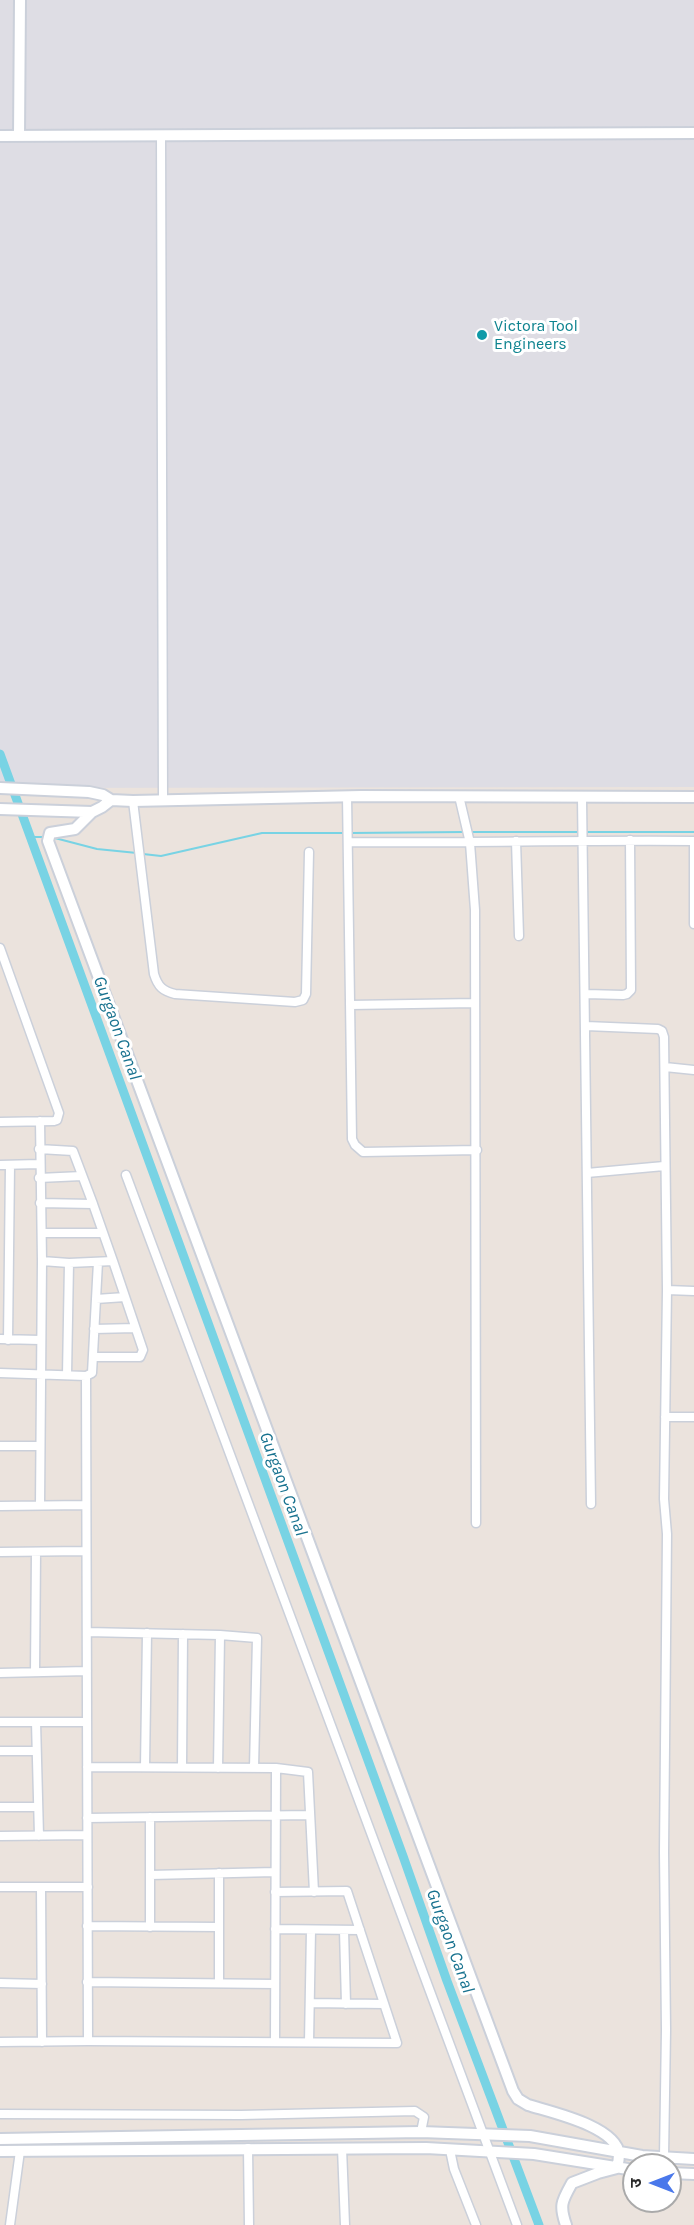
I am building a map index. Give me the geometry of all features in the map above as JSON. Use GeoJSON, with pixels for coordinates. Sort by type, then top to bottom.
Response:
{"type":"FeatureCollection","features":[{"type":"Feature","properties":{"kind":"street"},"geometry":{"type":"LineString","coordinates":[[19,136],[20,0]]}},
{"type":"Feature","properties":{"kind":"street"},"geometry":{"type":"LineString","coordinates":[[0,136],[694,133]]}},
{"type":"Feature","properties":{"kind":"street"},"geometry":{"type":"LineString","coordinates":[[161,135],[163,799]]}},
{"type":"Feature","properties":{"kind":"street"},"geometry":{"type":"LineString","coordinates":[[0,788],[98,793],[111,800],[133,801],[347,796],[694,798]]}},
{"type":"Feature","properties":{"kind":"street"},"geometry":{"type":"LineString","coordinates":[[347,796],[352,1139],[363,1152],[477,1150]]}},
{"type":"Feature","properties":{"kind":"street"},"geometry":{"type":"LineString","coordinates":[[459,796],[469,840],[475,910],[476,1523]]}},
{"type":"Feature","properties":{"kind":"street"},"geometry":{"type":"LineString","coordinates":[[582,798],[591,1504]]}},
{"type":"Feature","properties":{"kind":"street"},"geometry":{"type":"LineString","coordinates":[[111,800],[92,812],[75,829],[53,832],[48,837],[513,2091],[518,2099],[528,2105],[597,2128],[610,2139],[619,2152],[617,2168]]}},
{"type":"Feature","properties":{"kind":"street"},"geometry":{"type":"LineString","coordinates":[[133,801],[154,975],[160,987],[176,994],[295,1002],[303,1000],[306,994],[309,852]]}},
{"type":"Feature","properties":{"kind":"street"},"geometry":{"type":"LineString","coordinates":[[0,809],[92,812]]}},
{"type":"Feature","properties":{"kind":"street"},"geometry":{"type":"LineString","coordinates":[[348,834],[516,841],[583,835],[630,840],[694,841],[694,924]]}},
{"type":"Feature","properties":{"kind":"street"},"geometry":{"type":"LineString","coordinates":[[586,994],[623,995],[631,990],[630,840]]}},
{"type":"Feature","properties":{"kind":"street"},"geometry":{"type":"LineString","coordinates":[[516,841],[519,936]]}},
{"type":"Feature","properties":{"kind":"street"},"geometry":{"type":"LineString","coordinates":[[0,948],[21,1011],[59,1109],[57,1120],[0,1122]]}},
{"type":"Feature","properties":{"kind":"street"},"geometry":{"type":"LineString","coordinates":[[350,1005],[475,1003]]}},
{"type":"Feature","properties":{"kind":"street"},"geometry":{"type":"LineString","coordinates":[[586,1026],[662,1031],[664,1037],[667,1290],[664,1499],[667,1534],[664,2153]]}},
{"type":"Feature","properties":{"kind":"street"},"geometry":{"type":"LineString","coordinates":[[665,1067],[694,1070]]}},
{"type":"Feature","properties":{"kind":"street"},"geometry":{"type":"LineString","coordinates":[[40,1121],[39,1178],[42,1233],[39,1374],[40,1506]]}},
{"type":"Feature","properties":{"kind":"street"},"geometry":{"type":"LineString","coordinates":[[39,1149],[73,1151],[143,1350],[140,1357],[93,1357]]}},
{"type":"Feature","properties":{"kind":"street"},"geometry":{"type":"LineString","coordinates":[[0,1165],[39,1164]]}},
{"type":"Feature","properties":{"kind":"street"},"geometry":{"type":"LineString","coordinates":[[10,1165],[10,1196],[5,1224],[4,1339],[40,1340]]}},
{"type":"Feature","properties":{"kind":"street"},"geometry":{"type":"LineString","coordinates":[[587,1173],[664,1166]]}},
{"type":"Feature","properties":{"kind":"street"},"geometry":{"type":"LineString","coordinates":[[126,1175],[495,2153],[517,2225]]}},
{"type":"Feature","properties":{"kind":"street"},"geometry":{"type":"LineString","coordinates":[[39,1178],[82,1176]]}},
{"type":"Feature","properties":{"kind":"street"},"geometry":{"type":"LineString","coordinates":[[0,1196],[10,1196]]}},
{"type":"Feature","properties":{"kind":"street"},"geometry":{"type":"LineString","coordinates":[[40,1203],[93,1204]]}},
{"type":"Feature","properties":{"kind":"street"},"geometry":{"type":"LineString","coordinates":[[42,1233],[102,1233]]}},
{"type":"Feature","properties":{"kind":"street"},"geometry":{"type":"LineString","coordinates":[[42,1261],[69,1263],[113,1261]]}},
{"type":"Feature","properties":{"kind":"street"},"geometry":{"type":"LineString","coordinates":[[0,1374],[86,1376],[92,1373],[98,1262]]}},
{"type":"Feature","properties":{"kind":"street"},"geometry":{"type":"LineString","coordinates":[[67,1375],[69,1263]]}},
{"type":"Feature","properties":{"kind":"street"},"geometry":{"type":"LineString","coordinates":[[667,1290],[694,1291]]}},
{"type":"Feature","properties":{"kind":"street"},"geometry":{"type":"LineString","coordinates":[[96,1299],[125,1298]]}},
{"type":"Feature","properties":{"kind":"street"},"geometry":{"type":"LineString","coordinates":[[94,1329],[135,1328]]}},
{"type":"Feature","properties":{"kind":"street"},"geometry":{"type":"LineString","coordinates":[[86,1376],[88,2041]]}},
{"type":"Feature","properties":{"kind":"street"},"geometry":{"type":"LineString","coordinates":[[665,1417],[694,1418]]}},
{"type":"Feature","properties":{"kind":"street"},"geometry":{"type":"LineString","coordinates":[[0,1446],[40,1446]]}},
{"type":"Feature","properties":{"kind":"street"},"geometry":{"type":"LineString","coordinates":[[0,1506],[86,1505]]}},
{"type":"Feature","properties":{"kind":"street"},"geometry":{"type":"LineString","coordinates":[[0,1552],[85,1551]]}},
{"type":"Feature","properties":{"kind":"street"},"geometry":{"type":"LineString","coordinates":[[35,1672],[36,1552]]}},
{"type":"Feature","properties":{"kind":"street"},"geometry":{"type":"LineString","coordinates":[[87,1632],[257,1638],[254,1768]]}},
{"type":"Feature","properties":{"kind":"street"},"geometry":{"type":"LineString","coordinates":[[145,1767],[147,1633]]}},
{"type":"Feature","properties":{"kind":"street"},"geometry":{"type":"LineString","coordinates":[[182,1767],[183,1634]]}},
{"type":"Feature","properties":{"kind":"street"},"geometry":{"type":"LineString","coordinates":[[218,1768],[220,1635]]}},
{"type":"Feature","properties":{"kind":"street"},"geometry":{"type":"LineString","coordinates":[[0,1673],[87,1671]]}},
{"type":"Feature","properties":{"kind":"street"},"geometry":{"type":"LineString","coordinates":[[0,1722],[87,1722]]}},
{"type":"Feature","properties":{"kind":"street"},"geometry":{"type":"LineString","coordinates":[[36,1722],[39,1836]]}},
{"type":"Feature","properties":{"kind":"street"},"geometry":{"type":"LineString","coordinates":[[0,1751],[36,1750]]}},
{"type":"Feature","properties":{"kind":"street"},"geometry":{"type":"LineString","coordinates":[[87,1767],[276,1768],[308,1772],[314,1892]]}},
{"type":"Feature","properties":{"kind":"street"},"geometry":{"type":"LineString","coordinates":[[275,2042],[276,1768]]}},
{"type":"Feature","properties":{"kind":"street"},"geometry":{"type":"LineString","coordinates":[[0,1807],[38,1806]]}},
{"type":"Feature","properties":{"kind":"street"},"geometry":{"type":"LineString","coordinates":[[87,1818],[310,1815]]}},
{"type":"Feature","properties":{"kind":"street"},"geometry":{"type":"LineString","coordinates":[[150,1817],[150,1927]]}},
{"type":"Feature","properties":{"kind":"street"},"geometry":{"type":"LineString","coordinates":[[0,1836],[87,1835]]}},
{"type":"Feature","properties":{"kind":"street"},"geometry":{"type":"LineString","coordinates":[[150,1875],[275,1872]]}},
{"type":"Feature","properties":{"kind":"street"},"geometry":{"type":"LineString","coordinates":[[219,1873],[219,1983]]}},
{"type":"Feature","properties":{"kind":"street"},"geometry":{"type":"LineString","coordinates":[[0,1887],[88,1887]]}},
{"type":"Feature","properties":{"kind":"street"},"geometry":{"type":"LineString","coordinates":[[41,1887],[42,2042]]}},
{"type":"Feature","properties":{"kind":"street"},"geometry":{"type":"LineString","coordinates":[[0,2042],[397,2043],[347,1892],[275,1892]]}},
{"type":"Feature","properties":{"kind":"street"},"geometry":{"type":"LineString","coordinates":[[87,1926],[219,1927]]}},
{"type":"Feature","properties":{"kind":"street"},"geometry":{"type":"LineString","coordinates":[[275,1929],[360,1930]]}},
{"type":"Feature","properties":{"kind":"street"},"geometry":{"type":"LineString","coordinates":[[309,2043],[311,1930]]}},
{"type":"Feature","properties":{"kind":"street"},"geometry":{"type":"LineString","coordinates":[[344,1930],[346,2004]]}},
{"type":"Feature","properties":{"kind":"street"},"geometry":{"type":"LineString","coordinates":[[87,1982],[275,1984]]}},
{"type":"Feature","properties":{"kind":"street"},"geometry":{"type":"LineString","coordinates":[[0,1983],[42,1984]]}},
{"type":"Feature","properties":{"kind":"street"},"geometry":{"type":"LineString","coordinates":[[310,2003],[384,2004]]}},
{"type":"Feature","properties":{"kind":"street"},"geometry":{"type":"LineString","coordinates":[[0,2114],[241,2115],[415,2111],[424,2117],[421,2132]]}},
{"type":"Feature","properties":{"kind":"street"},"geometry":{"type":"LineString","coordinates":[[0,2139],[421,2132],[520,2136],[628,2153]]}},
{"type":"Feature","properties":{"kind":"street"},"geometry":{"type":"LineString","coordinates":[[248,2148],[249,2225]]}},
{"type":"Feature","properties":{"kind":"street"},"geometry":{"type":"LineString","coordinates":[[0,2151],[248,2148],[450,2150],[534,2154],[622,2169]]}},
{"type":"Feature","properties":{"kind":"street"},"geometry":{"type":"LineString","coordinates":[[342,2148],[345,2225]]}},
{"type":"Feature","properties":{"kind":"street"},"geometry":{"type":"LineString","coordinates":[[450,2150],[454,2169],[476,2225]]}},
{"type":"Feature","properties":{"kind":"street"},"geometry":{"type":"LineString","coordinates":[[10,2225],[20,2151]]}},
{"type":"Feature","properties":{"kind":"street"},"geometry":{"type":"LineString","coordinates":[[566,2225],[561,2210],[572,2183],[617,2168]]}},
{"type":"Feature","properties":{"kind":"shaded area"},"geometry":{"type":"Polygon","coordinates":[[[0,0],[694,0],[694,787],[0,788],[0,0]]]}},
{"type":"Feature","properties":{"kind":"waterway","name":"Gurgaon Canal"},"geometry":{"type":"LineString","coordinates":[[0,754],[447,1981],[539,2225]]}},
{"type":"Feature","properties":{"kind":"waterway"},"geometry":{"type":"LineString","coordinates":[[350,833],[464,832]]}},
{"type":"Feature","properties":{"kind":"waterway"},"geometry":{"type":"LineString","coordinates":[[470,832],[694,832]]}},
{"type":"Feature","properties":{"kind":"waterway"},"geometry":{"type":"LineString","coordinates":[[143,854],[161,856],[262,833],[344,833]]}},
{"type":"Feature","properties":{"kind":"waterway"},"geometry":{"type":"LineString","coordinates":[[30,837],[46,837]]}},
{"type":"Feature","properties":{"kind":"waterway"},"geometry":{"type":"LineString","coordinates":[[51,837],[97,849],[137,853]]}},
{"type":"Feature","properties":{"kind":"place","name":"Victora Tool Engineers"},"geometry":{"type":"Point","coordinates":[482,335]}}]}
